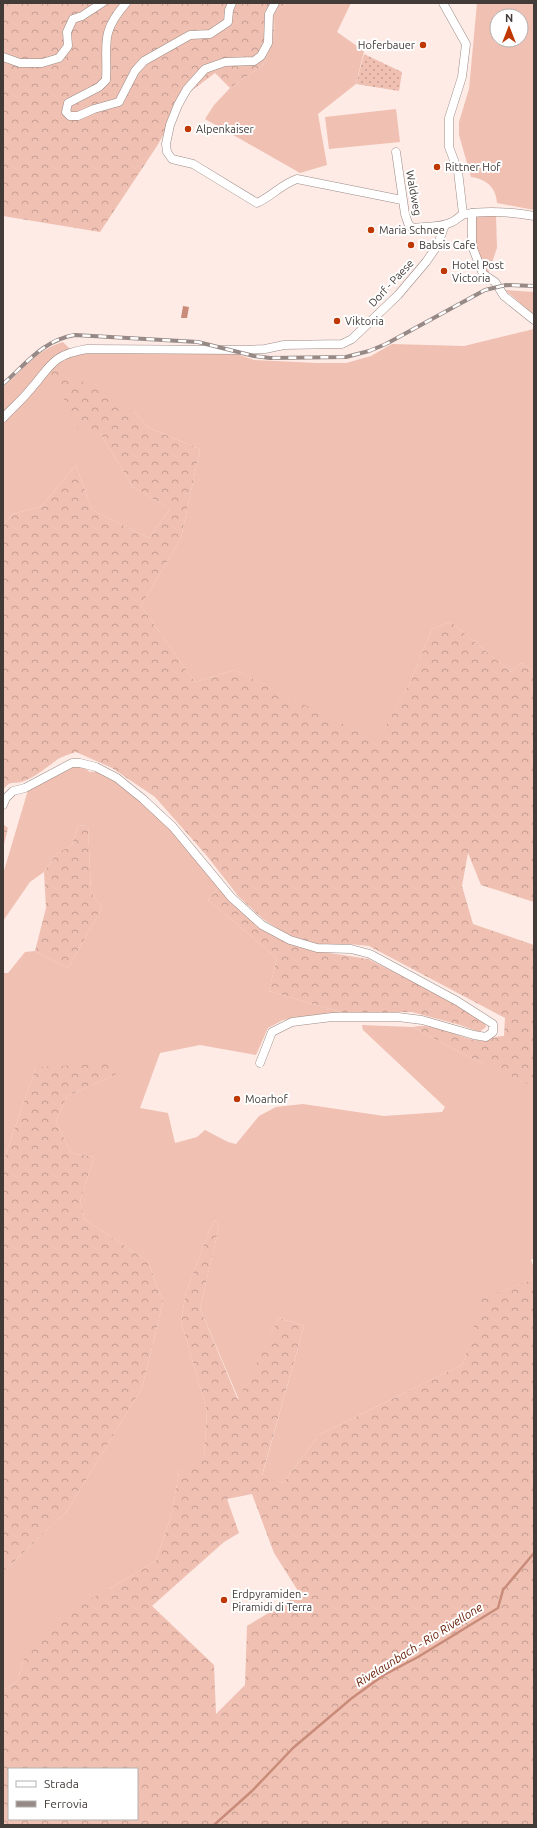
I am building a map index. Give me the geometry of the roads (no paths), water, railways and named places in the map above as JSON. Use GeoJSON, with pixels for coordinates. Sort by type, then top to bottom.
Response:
{"type":"FeatureCollection","features":[{"type":"Feature","properties":{"kind":"street"},"geometry":{"type":"LineString","coordinates":[[3,57],[20,63],[42,63],[59,58],[68,46],[67,32],[73,19],[82,16],[102,3]]}},
{"type":"Feature","properties":{"kind":"street"},"geometry":{"type":"LineString","coordinates":[[126,3],[107,32],[105,45],[106,80],[99,87],[68,103],[66,112],[70,116],[78,116],[94,109],[119,102],[135,72],[144,61],[190,35],[210,34],[228,22],[229,10],[232,3]]}},
{"type":"Feature","properties":{"kind":"street"},"geometry":{"type":"LineString","coordinates":[[275,3],[269,14],[268,43],[261,56],[254,61],[225,62],[205,69],[187,89],[170,125],[166,144],[167,152],[172,159],[193,164],[257,203],[266,199],[287,182],[297,178],[402,200]]}},
{"type":"Feature","properties":{"kind":"street"},"geometry":{"type":"LineString","coordinates":[[443,3],[466,44],[462,77],[449,118],[449,147],[458,171],[472,246],[483,274],[495,282],[504,296],[534,320]]}},
{"type":"Feature","properties":{"kind":"street","name":"Waldweg"},"geometry":{"type":"LineString","coordinates":[[396,152],[402,200],[408,223],[412,228],[445,225]]}},
{"type":"Feature","properties":{"kind":"street"},"geometry":{"type":"LineString","coordinates":[[445,225],[454,222],[467,214],[515,212],[534,216]]}},
{"type":"Feature","properties":{"kind":"street","name":"Dorf - Paese"},"geometry":{"type":"LineString","coordinates":[[3,418],[30,391],[48,367],[58,358],[70,352],[87,349],[230,350],[346,343],[398,295],[426,262],[437,246],[445,225]]}},
{"type":"Feature","properties":{"kind":"street"},"geometry":{"type":"LineString","coordinates":[[3,805],[6,798],[13,791],[25,788],[76,763],[96,767],[117,778],[143,799],[173,827],[231,897],[262,925],[290,940],[317,948],[351,949],[370,954],[457,1001],[493,1024],[493,1032],[486,1036],[474,1035],[422,1020],[398,1017],[332,1017],[292,1022],[272,1032],[260,1063]]}},
{"type":"Feature","properties":{"kind":"waterway","name":"Rivelaunbach - Rio Rivellone"},"geometry":{"type":"LineString","coordinates":[[214,1825],[252,1791],[293,1748],[352,1698],[384,1675],[418,1657],[498,1608],[503,1590],[534,1553]]}},
{"type":"Feature","properties":{"kind":"railway"},"geometry":{"type":"LineString","coordinates":[[3,384],[44,347],[53,342],[75,335],[198,342],[254,356],[270,358],[346,357],[369,351],[386,344],[485,290],[506,285],[534,286]]}},
{"type":"Feature","properties":{"kind":"place","name":"Hoferbauer"},"geometry":{"type":"Point","coordinates":[423,45]}},
{"type":"Feature","properties":{"kind":"place","name":"Alpenkaiser"},"geometry":{"type":"Point","coordinates":[188,129]}},
{"type":"Feature","properties":{"kind":"place","name":"Rittner Hof"},"geometry":{"type":"Point","coordinates":[437,167]}},
{"type":"Feature","properties":{"kind":"place","name":"Maria Schnee"},"geometry":{"type":"Point","coordinates":[371,230]}},
{"type":"Feature","properties":{"kind":"place","name":"Babsis Cafe"},"geometry":{"type":"Point","coordinates":[411,245]}},
{"type":"Feature","properties":{"kind":"place","name":"Hotel Post Victoria"},"geometry":{"type":"Point","coordinates":[444,271]}},
{"type":"Feature","properties":{"kind":"place","name":"Viktoria"},"geometry":{"type":"Point","coordinates":[337,321]}},
{"type":"Feature","properties":{"kind":"place","name":"Moarhof"},"geometry":{"type":"Point","coordinates":[237,1099]}},
{"type":"Feature","properties":{"kind":"place","name":"Erdpyramiden - Piramidi di Terra"},"geometry":{"type":"Point","coordinates":[224,1600]}}]}
